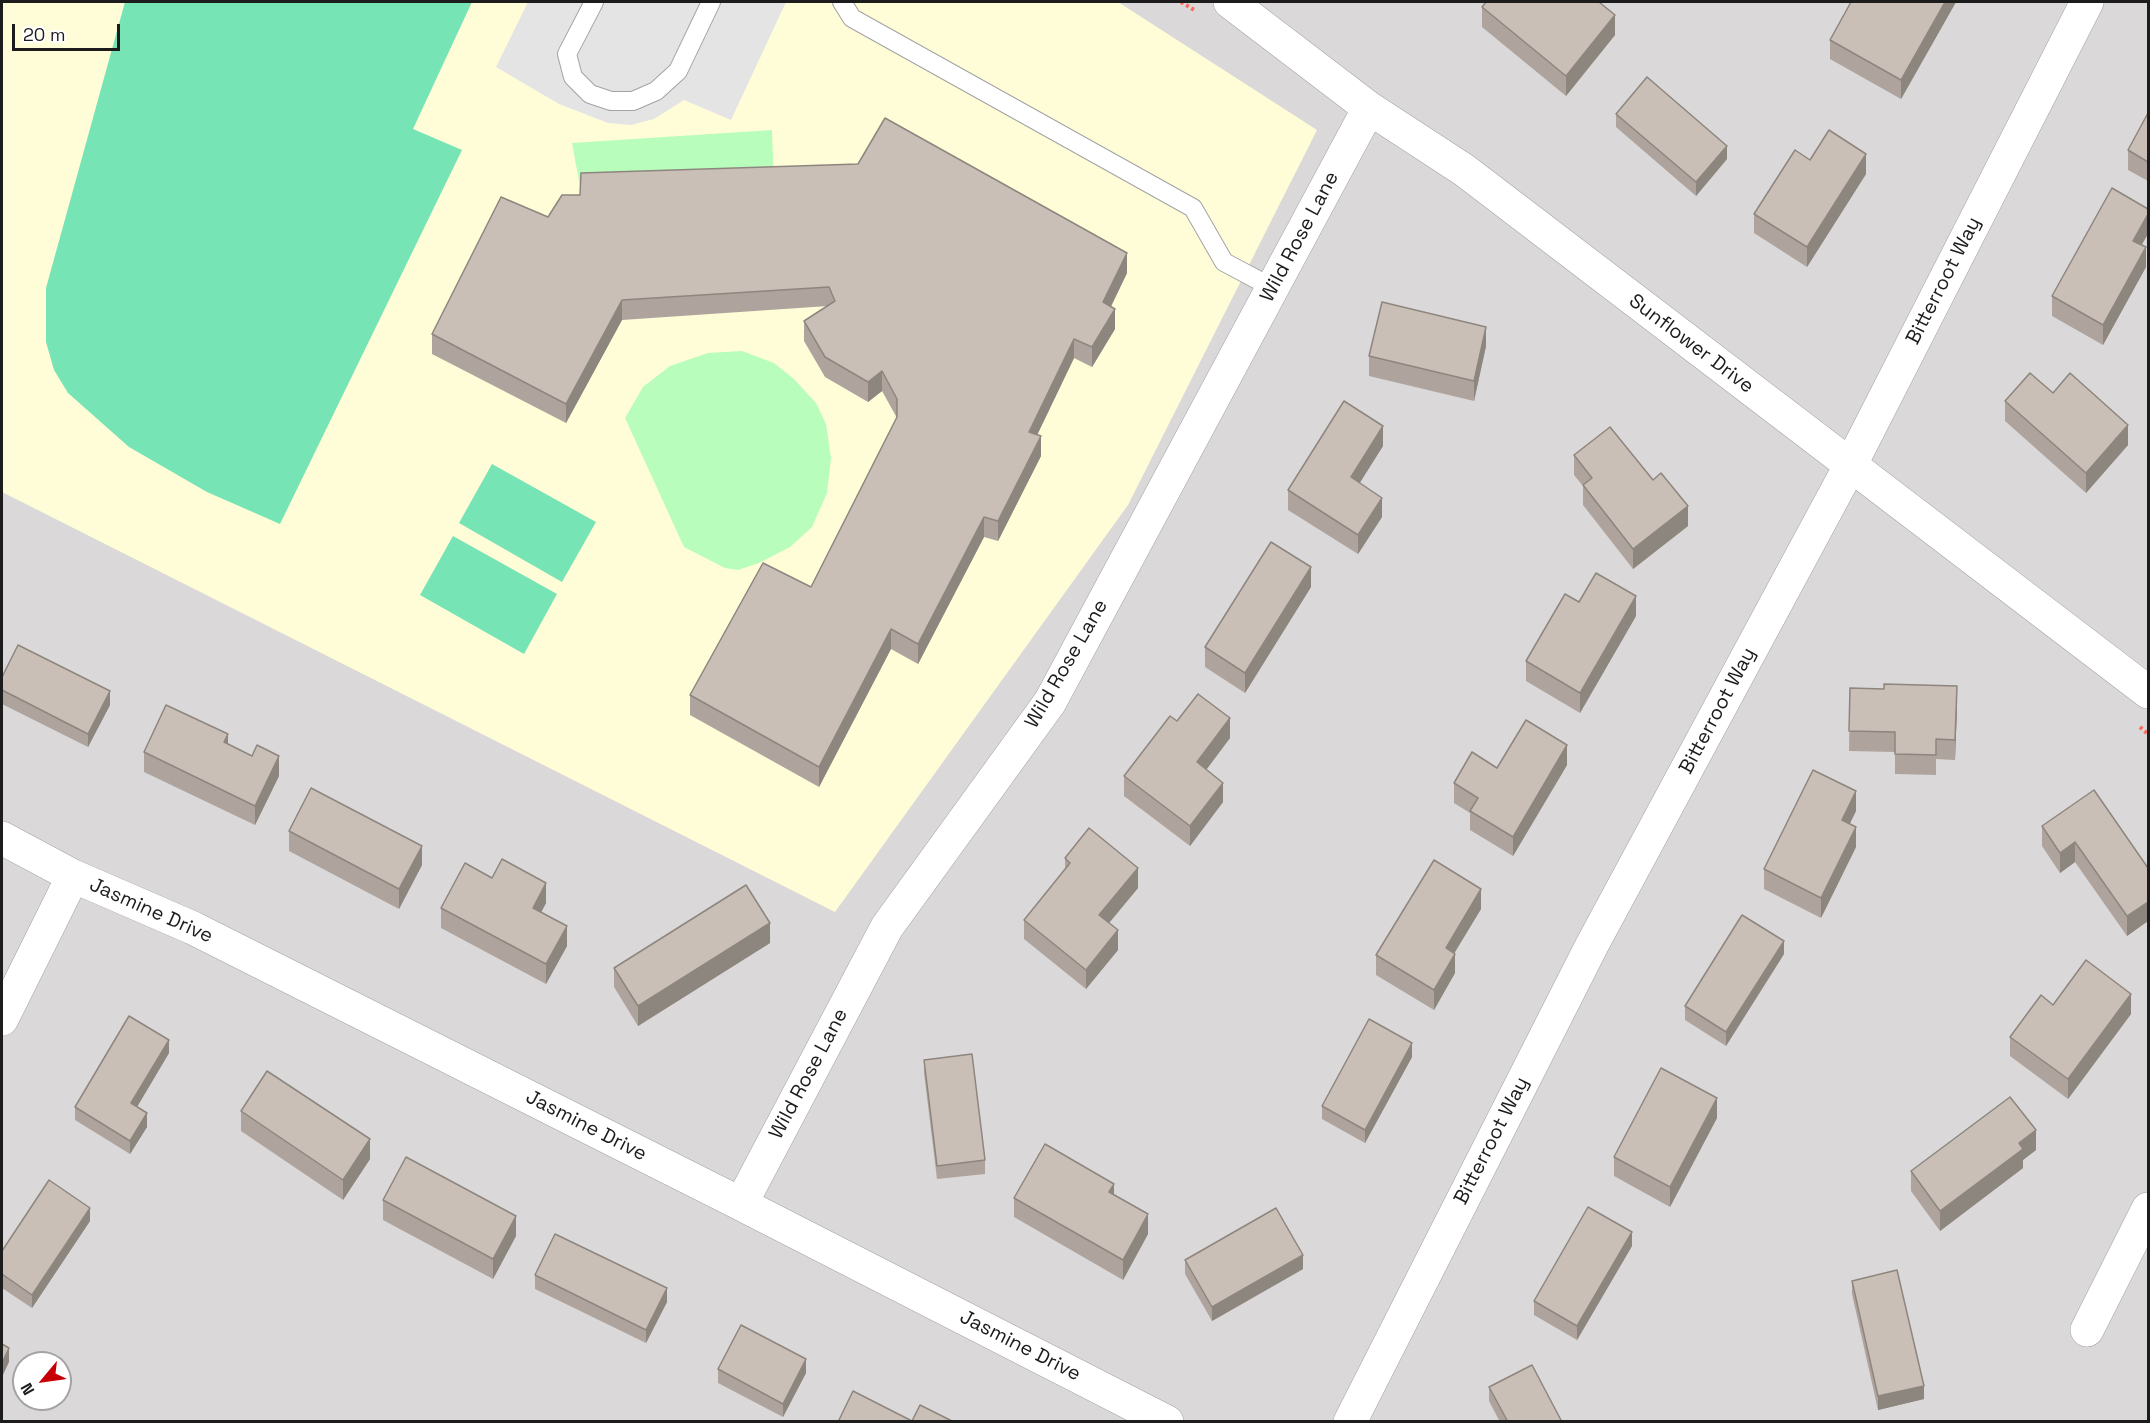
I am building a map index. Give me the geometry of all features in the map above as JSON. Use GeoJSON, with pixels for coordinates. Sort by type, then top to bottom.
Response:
{"type":"FeatureCollection","features":[{"type":"Feature","properties":{"kind":"street","name":"Sunflower Drive"},"geometry":{"type":"LineString","coordinates":[[1230,2],[1369,108],[1464,171],[2148,692]]}},
{"type":"Feature","properties":{"kind":"street","name":"Bitterroot Way"},"geometry":{"type":"LineString","coordinates":[[1350,1422],[1592,945],[1850,466],[2087,2]]}},
{"type":"Feature","properties":{"kind":"street","name":"Wild Rose Lane"},"geometry":{"type":"LineString","coordinates":[[741,1204],[887,927],[1050,702],[1369,108]]}},
{"type":"Feature","properties":{"kind":"street","name":"Jasmine Drive"},"geometry":{"type":"LineString","coordinates":[[2,838],[73,876],[193,928],[1167,1422]]}},
{"type":"Feature","properties":{"kind":"street"},"geometry":{"type":"LineString","coordinates":[[2,1019],[73,876]]}},
{"type":"Feature","properties":{"kind":"street"},"geometry":{"type":"LineString","coordinates":[[2087,1330],[2148,1209]]}},
{"type":"Feature","properties":{"kind":"lane"},"geometry":{"type":"LineString","coordinates":[[594,2],[567,54],[573,77],[590,94],[611,101],[633,100],[656,91],[678,71],[711,2]]}},
{"type":"Feature","properties":{"kind":"lane"},"geometry":{"type":"LineString","coordinates":[[842,2],[852,18],[1192,208],[1224,262],[1272,288]]}},
{"type":"Feature","properties":{"kind":"shaded area"},"geometry":{"type":"Polygon","coordinates":[[[2,2],[2148,2],[2148,1421],[2,1422],[2,2]]]}},
{"type":"Feature","properties":{"kind":"shaded area"},"geometry":{"type":"Polygon","coordinates":[[[2,2],[1118,2],[1317,130],[1128,505],[835,912],[2,492],[2,2]]]}},
{"type":"Feature","properties":{"kind":"shaded area"},"geometry":{"type":"Polygon","coordinates":[[[528,2],[786,2],[731,120],[684,100],[654,119],[631,125],[608,123],[559,104],[496,67],[528,2]]]}},
{"type":"Feature","properties":{"kind":"green space"},"geometry":{"type":"Polygon","coordinates":[[[125,2],[472,2],[413,129],[462,150],[280,524],[207,492],[129,447],[68,393],[54,370],[46,342],[46,288],[125,2]]]}},
{"type":"Feature","properties":{"kind":"green space"},"geometry":{"type":"Polygon","coordinates":[[[772,130],[774,187],[581,192],[572,143],[772,130]]]}},
{"type":"Feature","properties":{"kind":"green space"},"geometry":{"type":"Polygon","coordinates":[[[742,351],[774,363],[794,379],[816,403],[826,424],[831,458],[827,493],[812,527],[790,547],[759,563],[738,570],[725,568],[684,547],[625,418],[643,387],[670,366],[708,353],[742,351]]]}},
{"type":"Feature","properties":{"kind":"green space"},"geometry":{"type":"Polygon","coordinates":[[[492,464],[596,522],[562,582],[459,523],[492,464]]]}},
{"type":"Feature","properties":{"kind":"green space"},"geometry":{"type":"Polygon","coordinates":[[[453,536],[557,594],[524,654],[420,595],[453,536]]]}},
{"type":"Feature","properties":{"kind":"building"},"geometry":{"type":"Polygon","coordinates":[[[1486,2],[1599,2],[1615,15],[1566,76],[1482,7],[1486,2]]]}},
{"type":"Feature","properties":{"kind":"building"},"geometry":{"type":"Polygon","coordinates":[[[1851,2],[1945,2],[1901,80],[1830,40],[1851,2]]]}},
{"type":"Feature","properties":{"kind":"building"},"geometry":{"type":"Polygon","coordinates":[[[1647,77],[1727,146],[1696,182],[1616,114],[1647,77]]]}},
{"type":"Feature","properties":{"kind":"building"},"geometry":{"type":"Polygon","coordinates":[[[2148,113],[2148,162],[2128,150],[2148,113]]]}},
{"type":"Feature","properties":{"kind":"building"},"geometry":{"type":"Polygon","coordinates":[[[885,118],[1127,253],[1103,302],[1115,309],[1092,347],[1074,339],[1029,432],[1041,436],[998,521],[984,517],[918,644],[891,629],[819,767],[690,695],[763,563],[811,587],[897,417],[897,399],[882,371],[868,382],[825,357],[804,321],[835,301],[829,287],[622,300],[566,404],[432,334],[501,197],[548,217],[562,195],[580,195],[581,173],[858,164],[885,118]]]}},
{"type":"Feature","properties":{"kind":"building"},"geometry":{"type":"Polygon","coordinates":[[[1829,130],[1866,154],[1807,247],[1754,214],[1795,150],[1810,160],[1829,130]]]}},
{"type":"Feature","properties":{"kind":"building"},"geometry":{"type":"Polygon","coordinates":[[[2112,188],[2148,209],[2148,214],[2133,241],[2146,247],[2103,325],[2052,296],[2112,188]]]}},
{"type":"Feature","properties":{"kind":"building"},"geometry":{"type":"Polygon","coordinates":[[[1382,302],[1486,327],[1474,381],[1369,356],[1382,302]]]}},
{"type":"Feature","properties":{"kind":"building"},"geometry":{"type":"Polygon","coordinates":[[[2030,373],[2053,393],[2070,373],[2128,425],[2086,473],[2005,401],[2030,373]]]}},
{"type":"Feature","properties":{"kind":"building"},"geometry":{"type":"Polygon","coordinates":[[[1344,401],[1383,426],[1351,477],[1382,498],[1358,535],[1288,490],[1344,401]]]}},
{"type":"Feature","properties":{"kind":"building"},"geometry":{"type":"Polygon","coordinates":[[[1610,427],[1653,480],[1661,473],[1688,506],[1633,549],[1583,485],[1592,478],[1574,455],[1610,427]]]}},
{"type":"Feature","properties":{"kind":"building"},"geometry":{"type":"Polygon","coordinates":[[[1271,542],[1311,567],[1245,673],[1205,647],[1271,542]]]}},
{"type":"Feature","properties":{"kind":"building"},"geometry":{"type":"Polygon","coordinates":[[[1596,573],[1636,596],[1580,693],[1526,661],[1565,594],[1579,602],[1596,573]]]}},
{"type":"Feature","properties":{"kind":"building"},"geometry":{"type":"Polygon","coordinates":[[[18,645],[110,691],[88,734],[2,690],[2,677],[18,645]]]}},
{"type":"Feature","properties":{"kind":"building"},"geometry":{"type":"Polygon","coordinates":[[[1884,684],[1957,686],[1955,740],[1936,739],[1936,755],[1895,754],[1895,732],[1849,731],[1850,688],[1884,689],[1884,684]]]}},
{"type":"Feature","properties":{"kind":"building"},"geometry":{"type":"Polygon","coordinates":[[[1198,694],[1230,718],[1197,762],[1223,783],[1190,826],[1124,776],[1170,716],[1177,721],[1198,694]]]}},
{"type":"Feature","properties":{"kind":"building"},"geometry":{"type":"Polygon","coordinates":[[[166,705],[228,734],[224,742],[252,756],[257,745],[279,756],[255,806],[144,752],[166,705]]]}},
{"type":"Feature","properties":{"kind":"building"},"geometry":{"type":"Polygon","coordinates":[[[1526,720],[1567,745],[1513,837],[1470,811],[1478,798],[1454,783],[1472,752],[1497,768],[1526,720]]]}},
{"type":"Feature","properties":{"kind":"building"},"geometry":{"type":"Polygon","coordinates":[[[1813,770],[1856,791],[1842,820],[1856,827],[1821,898],[1764,869],[1813,770]]]}},
{"type":"Feature","properties":{"kind":"building"},"geometry":{"type":"Polygon","coordinates":[[[311,788],[422,846],[399,889],[289,831],[311,788]]]}},
{"type":"Feature","properties":{"kind":"building"},"geometry":{"type":"Polygon","coordinates":[[[2094,790],[2148,868],[2148,902],[2127,916],[2075,842],[2060,853],[2042,826],[2094,790]]]}},
{"type":"Feature","properties":{"kind":"building"},"geometry":{"type":"Polygon","coordinates":[[[1089,828],[1138,868],[1099,915],[1118,930],[1086,970],[1024,920],[1070,863],[1065,858],[1089,828]]]}},
{"type":"Feature","properties":{"kind":"building"},"geometry":{"type":"Polygon","coordinates":[[[502,859],[546,883],[533,908],[567,926],[546,964],[441,908],[465,863],[492,878],[502,859]]]}},
{"type":"Feature","properties":{"kind":"building"},"geometry":{"type":"Polygon","coordinates":[[[1434,860],[1481,889],[1446,948],[1455,954],[1434,990],[1376,955],[1434,860]]]}},
{"type":"Feature","properties":{"kind":"building"},"geometry":{"type":"Polygon","coordinates":[[[746,885],[770,923],[638,1006],[614,968],[746,885]]]}},
{"type":"Feature","properties":{"kind":"building"},"geometry":{"type":"Polygon","coordinates":[[[1742,915],[1784,941],[1726,1032],[1685,1006],[1742,915]]]}},
{"type":"Feature","properties":{"kind":"building"},"geometry":{"type":"Polygon","coordinates":[[[2086,960],[2131,994],[2068,1079],[2010,1037],[2041,995],[2053,1005],[2086,960]]]}},
{"type":"Feature","properties":{"kind":"building"},"geometry":{"type":"Polygon","coordinates":[[[129,1016],[169,1040],[131,1103],[147,1113],[130,1141],[75,1107],[129,1016]]]}},
{"type":"Feature","properties":{"kind":"building"},"geometry":{"type":"Polygon","coordinates":[[[1369,1019],[1412,1043],[1365,1130],[1322,1106],[1369,1019]]]}},
{"type":"Feature","properties":{"kind":"building"},"geometry":{"type":"Polygon","coordinates":[[[972,1054],[985,1160],[937,1166],[924,1060],[972,1054]]]}},
{"type":"Feature","properties":{"kind":"building"},"geometry":{"type":"Polygon","coordinates":[[[1661,1068],[1717,1098],[1670,1187],[1614,1157],[1661,1068]]]}},
{"type":"Feature","properties":{"kind":"building"},"geometry":{"type":"Polygon","coordinates":[[[267,1071],[370,1139],[343,1180],[241,1111],[267,1071]]]}},
{"type":"Feature","properties":{"kind":"building"},"geometry":{"type":"Polygon","coordinates":[[[2010,1097],[2036,1130],[2019,1143],[2023,1149],[1940,1211],[1911,1171],[2010,1097]]]}},
{"type":"Feature","properties":{"kind":"building"},"geometry":{"type":"Polygon","coordinates":[[[1045,1144],[1114,1184],[1109,1192],[1148,1214],[1123,1260],[1014,1198],[1045,1144]]]}},
{"type":"Feature","properties":{"kind":"building"},"geometry":{"type":"Polygon","coordinates":[[[406,1157],[516,1216],[493,1259],[383,1200],[406,1157]]]}},
{"type":"Feature","properties":{"kind":"building"},"geometry":{"type":"Polygon","coordinates":[[[49,1180],[90,1208],[32,1295],[2,1274],[2,1251],[49,1180]]]}},
{"type":"Feature","properties":{"kind":"building"},"geometry":{"type":"Polygon","coordinates":[[[1588,1207],[1632,1232],[1577,1326],[1534,1301],[1588,1207]]]}},
{"type":"Feature","properties":{"kind":"building"},"geometry":{"type":"Polygon","coordinates":[[[1276,1208],[1303,1255],[1212,1307],[1185,1260],[1276,1208]]]}},
{"type":"Feature","properties":{"kind":"building"},"geometry":{"type":"Polygon","coordinates":[[[555,1234],[667,1288],[646,1330],[535,1275],[555,1234]]]}},
{"type":"Feature","properties":{"kind":"building"},"geometry":{"type":"Polygon","coordinates":[[[1897,1270],[1924,1386],[1878,1396],[1852,1281],[1897,1270]]]}},
{"type":"Feature","properties":{"kind":"building"},"geometry":{"type":"Polygon","coordinates":[[[741,1325],[806,1359],[783,1404],[718,1369],[741,1325]]]}},
{"type":"Feature","properties":{"kind":"building"},"geometry":{"type":"Polygon","coordinates":[[[2,1344],[9,1348],[2,1363],[2,1344]]]}},
{"type":"Feature","properties":{"kind":"building"},"geometry":{"type":"Polygon","coordinates":[[[1532,1365],[1562,1422],[1508,1422],[1489,1387],[1532,1365]]]}},
{"type":"Feature","properties":{"kind":"building"},"geometry":{"type":"Polygon","coordinates":[[[853,1391],[912,1421],[920,1405],[954,1422],[838,1422],[853,1391]]]}}]}
